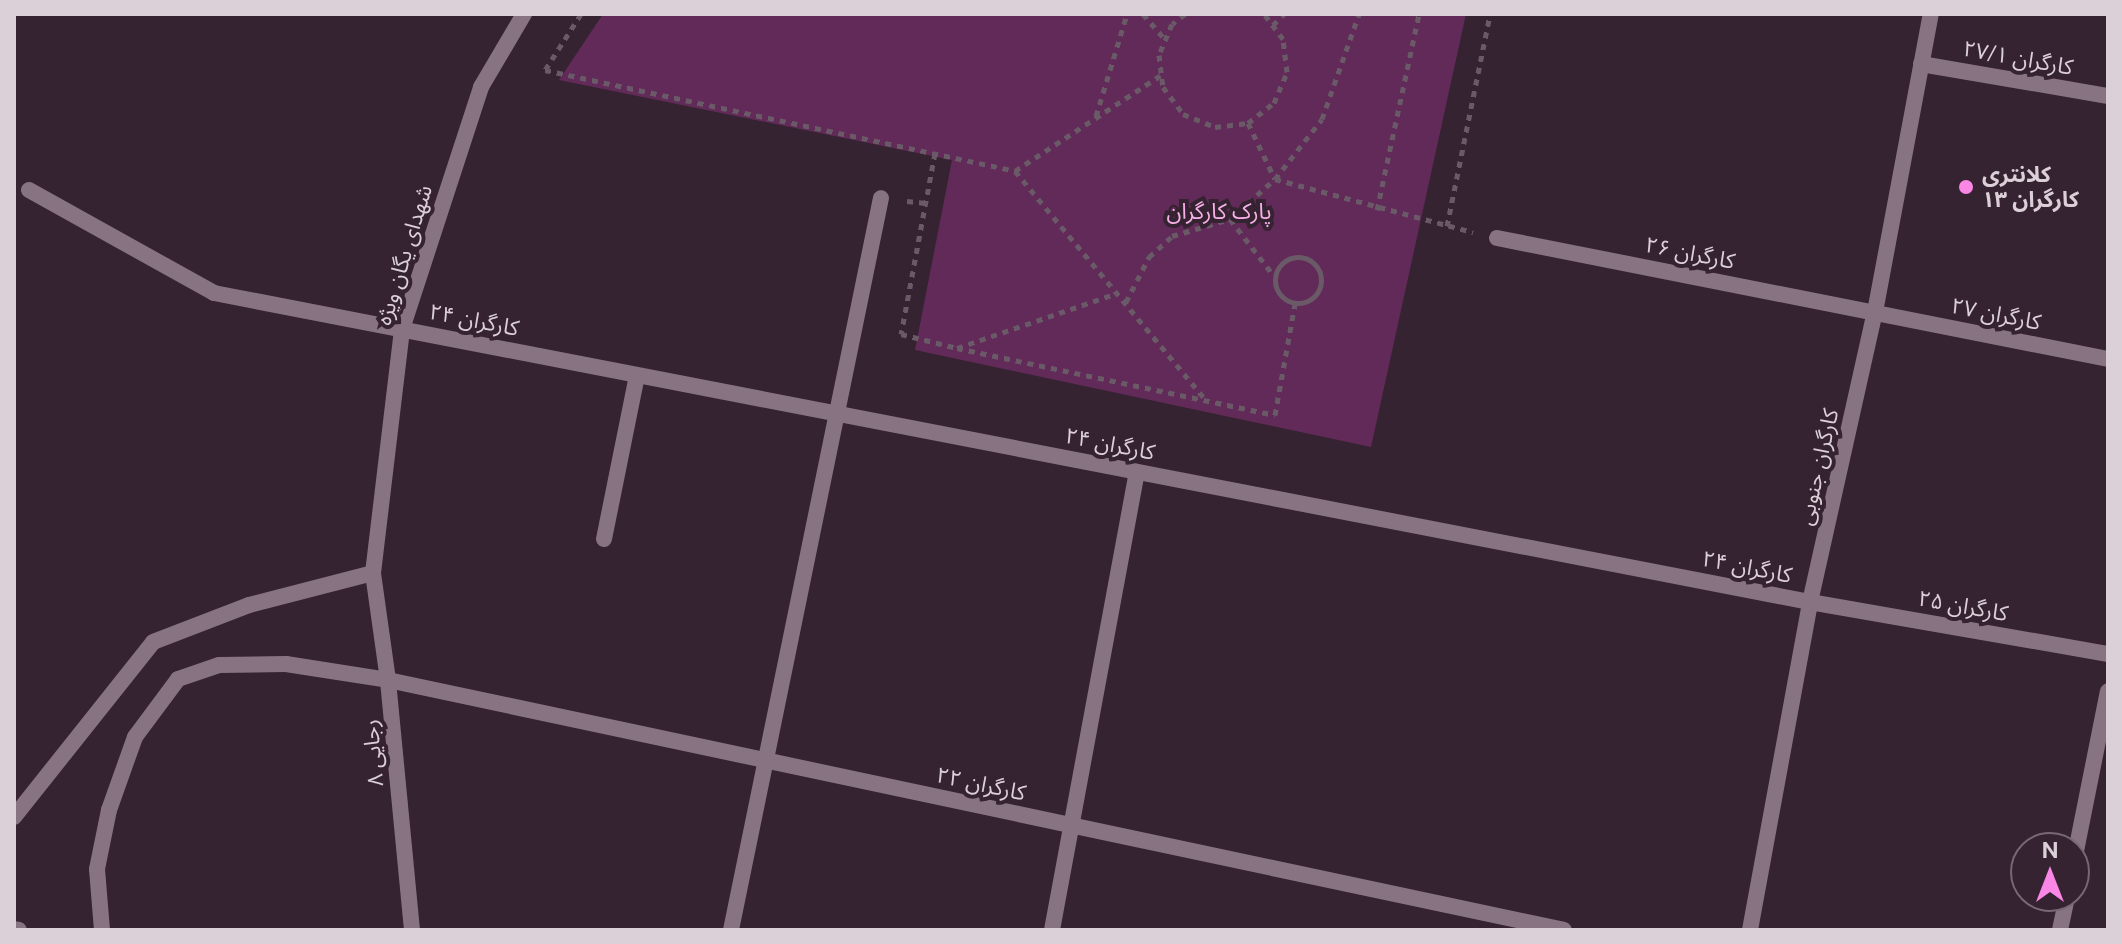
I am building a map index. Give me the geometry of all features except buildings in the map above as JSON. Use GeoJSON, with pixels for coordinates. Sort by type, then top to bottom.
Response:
{"type":"FeatureCollection","features":[{"type":"Feature","properties":{"kind":"street","name":"شهدای یگان ویژه"},"geometry":{"type":"LineString","coordinates":[[373,573],[402,329],[481,87],[524,14]]}},
{"type":"Feature","properties":{"kind":"street","name":"کارگران جنوبی"},"geometry":{"type":"LineString","coordinates":[[1750,930],[1810,602],[1875,312],[1931,14]]}},
{"type":"Feature","properties":{"kind":"street","name":"کارگران ۲۷/۱"},"geometry":{"type":"LineString","coordinates":[[1921,64],[2108,96]]}},
{"type":"Feature","properties":{"kind":"street","name":"کارگران ۲۴"},"geometry":{"type":"LineString","coordinates":[[29,190],[214,293],[1810,602]]}},
{"type":"Feature","properties":{"kind":"street"},"geometry":{"type":"LineString","coordinates":[[731,930],[881,198]]}},
{"type":"Feature","properties":{"kind":"street","name":"کارگران ۲۶"},"geometry":{"type":"LineString","coordinates":[[1497,238],[1875,312]]}},
{"type":"Feature","properties":{"kind":"street","name":"کارگران ۲۷"},"geometry":{"type":"LineString","coordinates":[[1875,312],[2108,359]]}},
{"type":"Feature","properties":{"kind":"street"},"geometry":{"type":"LineString","coordinates":[[604,539],[637,375]]}},
{"type":"Feature","properties":{"kind":"street"},"geometry":{"type":"LineString","coordinates":[[1052,930],[1137,472]]}},
{"type":"Feature","properties":{"kind":"street"},"geometry":{"type":"LineString","coordinates":[[14,817],[153,642],[249,605],[373,573]]}},
{"type":"Feature","properties":{"kind":"street","name":"رجایی ۸"},"geometry":{"type":"LineString","coordinates":[[373,573],[388,680],[412,930]]}},
{"type":"Feature","properties":{"kind":"street","name":"کارگران ۲۵"},"geometry":{"type":"LineString","coordinates":[[1810,602],[2108,654]]}},
{"type":"Feature","properties":{"kind":"street","name":"کارگران ۲۲"},"geometry":{"type":"LineString","coordinates":[[102,930],[97,869],[109,810],[135,737],[178,679],[219,665],[286,664],[388,680],[1564,930]]}},
{"type":"Feature","properties":{"kind":"street"},"geometry":{"type":"LineString","coordinates":[[2080,832],[2108,691]]}},
{"type":"Feature","properties":{"kind":"path"},"geometry":{"type":"LineString","coordinates":[[581,14],[545,70],[1015,171],[1204,398]]}},
{"type":"Feature","properties":{"kind":"path"},"geometry":{"type":"LineString","coordinates":[[1096,117],[1127,14]]}},
{"type":"Feature","properties":{"kind":"path"},"geometry":{"type":"LineString","coordinates":[[1143,14],[1165,39]]}},
{"type":"Feature","properties":{"kind":"path"},"geometry":{"type":"LineString","coordinates":[[1185,14],[1172,24],[1159,55],[1163,87],[1183,114],[1215,127],[1248,123],[1274,103],[1287,72],[1283,39],[1264,14]]}},
{"type":"Feature","properties":{"kind":"path"},"geometry":{"type":"LineString","coordinates":[[1273,25],[1284,14]]}},
{"type":"Feature","properties":{"kind":"path"},"geometry":{"type":"LineString","coordinates":[[1126,302],[1149,257],[1172,236],[1230,219],[1275,179],[1322,119],[1359,14]]}},
{"type":"Feature","properties":{"kind":"path"},"geometry":{"type":"LineString","coordinates":[[1377,210],[1419,14]]}},
{"type":"Feature","properties":{"kind":"path"},"geometry":{"type":"LineString","coordinates":[[1447,226],[1490,14]]}},
{"type":"Feature","properties":{"kind":"path"},"geometry":{"type":"LineString","coordinates":[[1015,171],[1161,74]]}},
{"type":"Feature","properties":{"kind":"path"},"geometry":{"type":"LineString","coordinates":[[1248,123],[1275,179],[1377,210],[1497,238]]}},
{"type":"Feature","properties":{"kind":"path"},"geometry":{"type":"LineString","coordinates":[[935,153],[901,334],[1275,415],[1295,304]]}},
{"type":"Feature","properties":{"kind":"path"},"geometry":{"type":"LineString","coordinates":[[1230,219],[1275,277],[1276,289],[1295,304]]}},
{"type":"Feature","properties":{"kind":"path"},"geometry":{"type":"LineString","coordinates":[[1275,277],[1289,258],[1313,261],[1322,283],[1317,295],[1295,304]]}},
{"type":"Feature","properties":{"kind":"path"},"geometry":{"type":"LineString","coordinates":[[957,348],[1118,293]]}},
{"type":"Feature","properties":{"kind":"green space","name":"پارک کارگران"},"geometry":{"type":"Polygon","coordinates":[[[603,14],[1466,14],[1371,447],[915,350],[952,160],[559,80],[603,14]]]}},
{"type":"Feature","properties":{"kind":"place","name":"کلانتری ۱۳ کارگران"},"geometry":{"type":"Point","coordinates":[1966,187]}}]}
